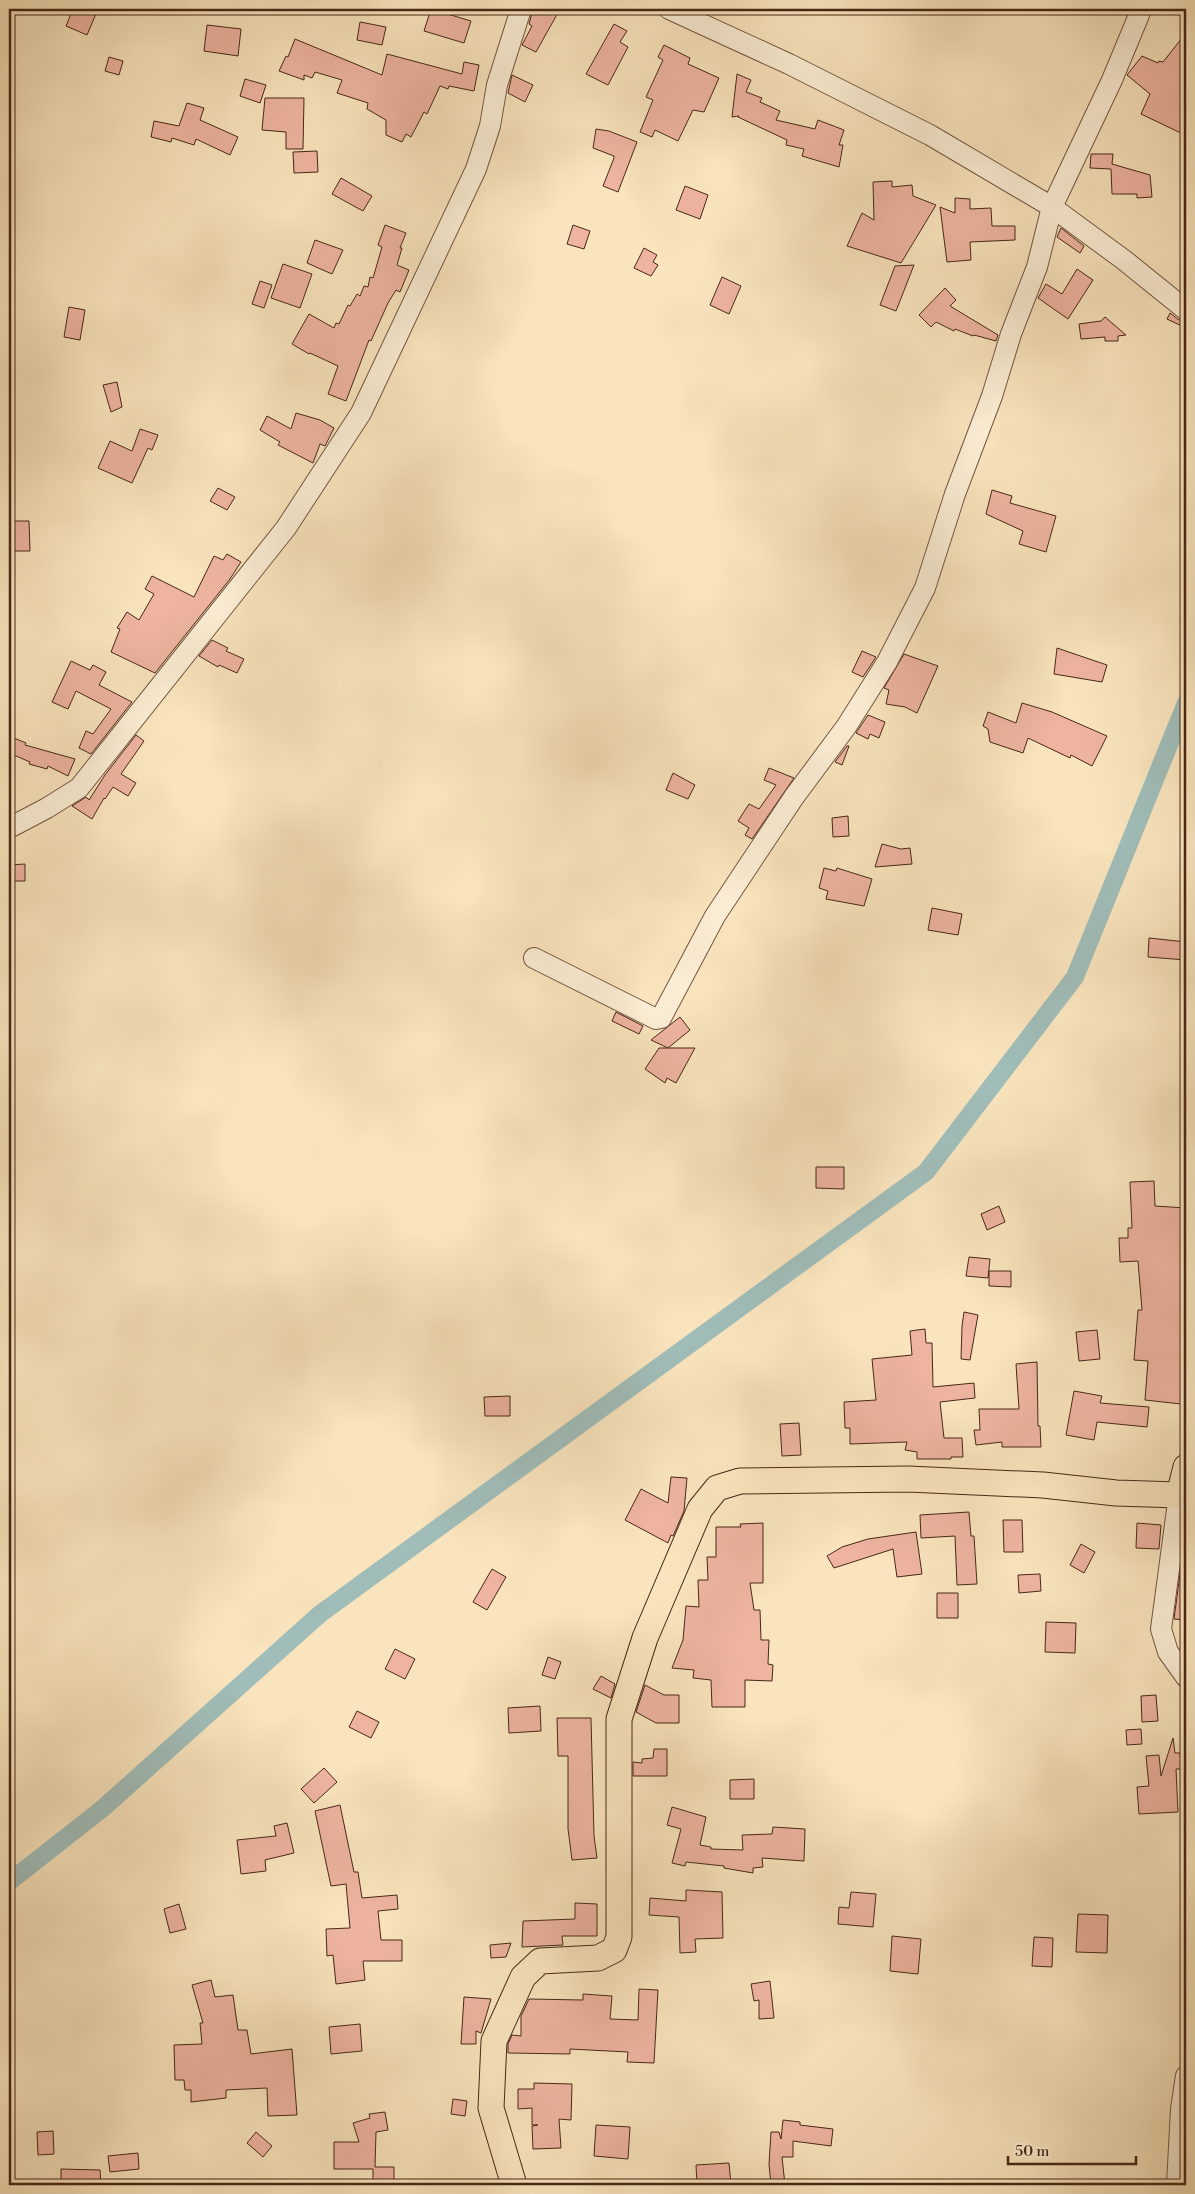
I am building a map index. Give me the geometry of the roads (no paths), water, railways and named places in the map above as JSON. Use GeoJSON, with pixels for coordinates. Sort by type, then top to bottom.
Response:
{"type":"FeatureCollection","features":[{"type":"Feature","properties":{"kind":"main road"},"geometry":{"type":"LineString","coordinates":[[514,2185],[491,2108],[494,2041],[523,1977],[540,1961],[598,1958],[614,1950],[619,1937],[619,1719],[648,1629],[700,1509],[717,1488],[740,1482],[908,1479],[1043,1485],[1116,1493],[1183,1495],[1186,1467]]}},
{"type":"Feature","properties":{"kind":"street"},"geometry":{"type":"LineString","coordinates":[[9,828],[79,788],[286,528],[361,413],[476,169],[490,126],[497,86],[521,9]]}},
{"type":"Feature","properties":{"kind":"street"},"geometry":{"type":"LineString","coordinates":[[669,9],[789,64],[930,135],[1052,207],[1124,260],[1186,310]]}},
{"type":"Feature","properties":{"kind":"street"},"geometry":{"type":"LineString","coordinates":[[534,958],[656,1019],[661,1018],[715,916],[794,797],[846,727],[887,662],[925,588],[955,494],[992,396],[1036,266],[1052,207],[1112,80],[1139,15]]}},
{"type":"Feature","properties":{"kind":"street"},"geometry":{"type":"LineString","coordinates":[[1183,1495],[1161,1629],[1168,1652],[1186,1677]]}},
{"type":"Feature","properties":{"kind":"street"},"geometry":{"type":"LineString","coordinates":[[1177,2185],[1181,2109],[1186,2076]]}},
{"type":"Feature","properties":{"kind":"waterway"},"geometry":{"type":"LineString","coordinates":[[9,1882],[102,1809],[320,1614],[926,1172],[1075,977],[1186,703]]}}]}
